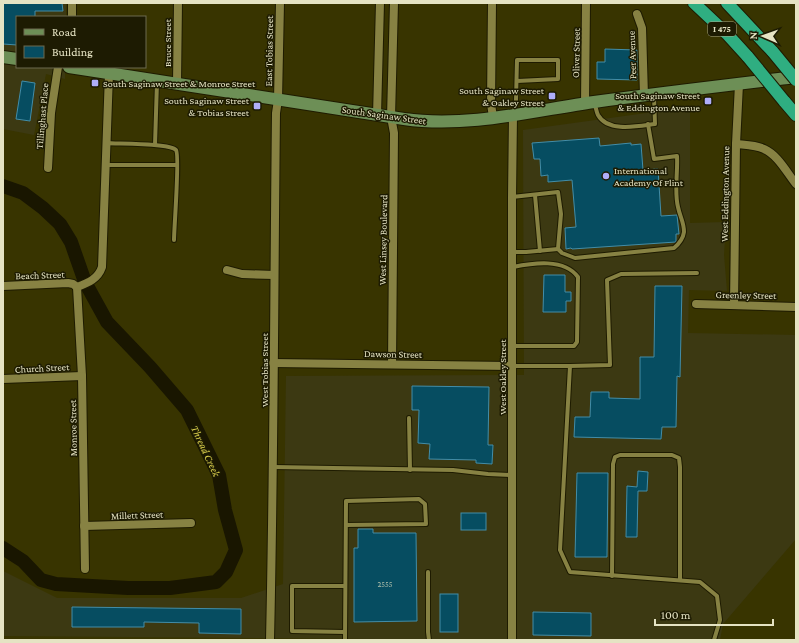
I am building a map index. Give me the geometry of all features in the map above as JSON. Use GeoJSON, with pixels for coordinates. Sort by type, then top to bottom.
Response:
{"type":"FeatureCollection","features":[{"type":"Feature","properties":{"kind":"highway","name":"I 475"},"geometry":{"type":"LineString","coordinates":[[694,3],[728,35],[796,115]]}},
{"type":"Feature","properties":{"kind":"highway","name":"I 475"},"geometry":{"type":"LineString","coordinates":[[727,3],[773,52],[796,80]]}},
{"type":"Feature","properties":{"kind":"main road"},"geometry":{"type":"LineString","coordinates":[[3,57],[16,60]]}},
{"type":"Feature","properties":{"kind":"main road","name":"South Saginaw Street"},"geometry":{"type":"LineString","coordinates":[[76,68],[408,120],[447,121],[513,115],[649,95],[796,77]]}},
{"type":"Feature","properties":{"kind":"street"},"geometry":{"type":"LineString","coordinates":[[72,3],[72,16]]}},
{"type":"Feature","properties":{"kind":"street","name":"Bruce Street"},"geometry":{"type":"LineString","coordinates":[[177,83],[178,3]]}},
{"type":"Feature","properties":{"kind":"street","name":"East Tobias Street"},"geometry":{"type":"LineString","coordinates":[[278,100],[280,3]]}},
{"type":"Feature","properties":{"kind":"street"},"geometry":{"type":"LineString","coordinates":[[377,115],[380,3]]}},
{"type":"Feature","properties":{"kind":"street","name":"West Linsey Boulevard"},"geometry":{"type":"LineString","coordinates":[[392,364],[394,133],[391,117],[394,3]]}},
{"type":"Feature","properties":{"kind":"street"},"geometry":{"type":"LineString","coordinates":[[492,3],[492,117]]}},
{"type":"Feature","properties":{"kind":"street","name":"Oliver Street"},"geometry":{"type":"LineString","coordinates":[[586,3],[590,103]]}},
{"type":"Feature","properties":{"kind":"street","name":"Peer Avenue"},"geometry":{"type":"LineString","coordinates":[[637,14],[642,28],[649,95]]}},
{"type":"Feature","properties":{"kind":"street","name":"Tillinghast Place"},"geometry":{"type":"LineString","coordinates":[[48,168],[51,113],[58,68]]}},
{"type":"Feature","properties":{"kind":"street"},"geometry":{"type":"LineString","coordinates":[[106,165],[109,74]]}},
{"type":"Feature","properties":{"kind":"street","name":"West Eddington Avenue"},"geometry":{"type":"LineString","coordinates":[[734,305],[736,144],[739,84]]}},
{"type":"Feature","properties":{"kind":"street","name":"West Tobias Street"},"geometry":{"type":"LineString","coordinates":[[270,640],[274,467],[273,363],[276,113],[278,100]]}},
{"type":"Feature","properties":{"kind":"street","name":"West Oakley Street"},"geometry":{"type":"LineString","coordinates":[[512,640],[513,115]]}},
{"type":"Feature","properties":{"kind":"street"},"geometry":{"type":"LineString","coordinates":[[736,144],[756,146],[766,150],[775,158],[796,184]]}},
{"type":"Feature","properties":{"kind":"street","name":"Beach Street"},"geometry":{"type":"LineString","coordinates":[[3,286],[73,284],[77,288],[92,281],[100,273],[102,267],[106,165]]}},
{"type":"Feature","properties":{"kind":"street"},"geometry":{"type":"LineString","coordinates":[[227,270],[242,274],[274,275]]}},
{"type":"Feature","properties":{"kind":"street","name":"Monroe Street"},"geometry":{"type":"LineString","coordinates":[[77,288],[82,376],[85,569]]}},
{"type":"Feature","properties":{"kind":"street","name":"Greenley Street"},"geometry":{"type":"LineString","coordinates":[[696,304],[796,306]]}},
{"type":"Feature","properties":{"kind":"street","name":"Dawson Street"},"geometry":{"type":"LineString","coordinates":[[273,363],[512,366]]}},
{"type":"Feature","properties":{"kind":"street","name":"Church Street"},"geometry":{"type":"LineString","coordinates":[[3,380],[82,376]]}},
{"type":"Feature","properties":{"kind":"street","name":"Millett Street"},"geometry":{"type":"LineString","coordinates":[[84,526],[191,524]]}},
{"type":"Feature","properties":{"kind":"lane"},"geometry":{"type":"LineString","coordinates":[[513,115],[516,100],[517,60],[558,60],[558,79],[517,81]]}},
{"type":"Feature","properties":{"kind":"lane"},"geometry":{"type":"LineString","coordinates":[[155,145],[157,80]]}},
{"type":"Feature","properties":{"kind":"lane"},"geometry":{"type":"LineString","coordinates":[[590,103],[599,116],[610,126],[625,127],[655,124],[649,95]]}},
{"type":"Feature","properties":{"kind":"lane"},"geometry":{"type":"LineString","coordinates":[[512,197],[558,192],[561,214],[558,249],[562,254],[575,258],[674,248],[681,242],[684,233],[683,219],[678,208],[677,156],[654,160],[648,124]]}},
{"type":"Feature","properties":{"kind":"lane"},"geometry":{"type":"LineString","coordinates":[[106,143],[155,145],[170,147],[176,150],[177,165],[174,240]]}},
{"type":"Feature","properties":{"kind":"lane"},"geometry":{"type":"LineString","coordinates":[[106,165],[177,165]]}},
{"type":"Feature","properties":{"kind":"lane"},"geometry":{"type":"LineString","coordinates":[[534,195],[540,250]]}},
{"type":"Feature","properties":{"kind":"lane"},"geometry":{"type":"LineString","coordinates":[[513,252],[558,249]]}},
{"type":"Feature","properties":{"kind":"lane"},"geometry":{"type":"LineString","coordinates":[[512,346],[574,346],[577,342],[578,277],[570,270],[546,263],[531,263],[513,267]]}},
{"type":"Feature","properties":{"kind":"lane"},"geometry":{"type":"LineString","coordinates":[[512,366],[610,365],[607,280],[621,274],[696,273]]}},
{"type":"Feature","properties":{"kind":"lane"},"geometry":{"type":"LineString","coordinates":[[570,366],[560,550],[570,572],[700,582],[717,596],[720,620],[714,640]]}},
{"type":"Feature","properties":{"kind":"lane"},"geometry":{"type":"LineString","coordinates":[[410,418],[410,470]]}},
{"type":"Feature","properties":{"kind":"lane"},"geometry":{"type":"LineString","coordinates":[[612,576],[613,464],[615,457],[620,455],[672,455],[679,458],[680,468],[680,580]]}},
{"type":"Feature","properties":{"kind":"lane"},"geometry":{"type":"LineString","coordinates":[[274,467],[452,470],[512,475]]}},
{"type":"Feature","properties":{"kind":"lane"},"geometry":{"type":"LineString","coordinates":[[345,640],[346,501],[419,499],[425,504],[426,524],[346,525]]}},
{"type":"Feature","properties":{"kind":"lane"},"geometry":{"type":"LineString","coordinates":[[428,572],[429,640]]}},
{"type":"Feature","properties":{"kind":"lane"},"geometry":{"type":"LineString","coordinates":[[345,586],[292,586],[292,631],[345,632]]}},
{"type":"Feature","properties":{"kind":"shaded area"},"geometry":{"type":"Polygon","coordinates":[[[3,3],[66,3],[66,16],[16,16],[16,68],[65,68],[65,79],[46,74],[34,135],[3,129],[3,3]]]}},
{"type":"Feature","properties":{"kind":"shaded area"},"geometry":{"type":"Polygon","coordinates":[[[690,107],[690,223],[726,222],[724,255],[727,291],[689,290],[688,333],[796,335],[796,539],[723,624],[720,640],[503,640],[3,636],[3,571],[57,598],[241,598],[283,584],[286,376],[524,375],[523,130],[690,107]]]}},
{"type":"Feature","properties":{"kind":"building"},"geometry":{"type":"Polygon","coordinates":[[[3,3],[62,3],[63,11],[35,11],[35,16],[16,16],[16,45],[3,44],[3,3]]]}},
{"type":"Feature","properties":{"kind":"building"},"geometry":{"type":"Polygon","coordinates":[[[605,49],[637,50],[637,80],[597,79],[597,62],[605,62],[605,49]]]}},
{"type":"Feature","properties":{"kind":"building"},"geometry":{"type":"Polygon","coordinates":[[[22,81],[35,83],[30,121],[16,119],[22,81]]]}},
{"type":"Feature","properties":{"kind":"building"},"geometry":{"type":"Polygon","coordinates":[[[599,138],[600,146],[631,143],[631,145],[641,144],[643,170],[658,169],[661,216],[677,215],[679,234],[676,234],[676,242],[566,249],[565,228],[576,227],[572,180],[548,182],[548,175],[541,176],[540,159],[534,159],[532,143],[599,138]]]}},
{"type":"Feature","properties":{"kind":"building"},"geometry":{"type":"Polygon","coordinates":[[[544,275],[565,275],[565,292],[571,292],[571,301],[566,301],[566,312],[543,312],[544,275]]]}},
{"type":"Feature","properties":{"kind":"building"},"geometry":{"type":"Polygon","coordinates":[[[655,286],[682,286],[680,377],[677,376],[676,427],[662,427],[661,439],[574,437],[575,417],[590,417],[591,392],[609,392],[609,398],[640,399],[640,357],[654,357],[655,286]]]}},
{"type":"Feature","properties":{"kind":"building"},"geometry":{"type":"Polygon","coordinates":[[[412,386],[489,387],[488,445],[493,445],[492,464],[476,463],[476,460],[429,459],[430,444],[418,443],[419,410],[412,410],[412,386]]]}},
{"type":"Feature","properties":{"kind":"building"},"geometry":{"type":"Polygon","coordinates":[[[638,471],[648,472],[647,491],[638,491],[637,537],[626,537],[627,486],[637,487],[638,471]]]}},
{"type":"Feature","properties":{"kind":"building"},"geometry":{"type":"Polygon","coordinates":[[[577,473],[608,473],[607,557],[575,557],[577,473]]]}},
{"type":"Feature","properties":{"kind":"building"},"geometry":{"type":"Polygon","coordinates":[[[461,513],[486,513],[486,530],[461,530],[461,513]]]}},
{"type":"Feature","properties":{"kind":"building"},"geometry":{"type":"Polygon","coordinates":[[[358,529],[373,529],[373,533],[416,533],[417,621],[354,622],[354,548],[358,548],[358,529]]]}},
{"type":"Feature","properties":{"kind":"building"},"geometry":{"type":"Polygon","coordinates":[[[440,594],[458,594],[458,632],[440,632],[440,594]]]}},
{"type":"Feature","properties":{"kind":"building"},"geometry":{"type":"Polygon","coordinates":[[[72,607],[241,609],[241,634],[199,633],[199,623],[144,622],[144,627],[72,627],[72,607]]]}},
{"type":"Feature","properties":{"kind":"building"},"geometry":{"type":"Polygon","coordinates":[[[533,612],[591,613],[591,636],[533,635],[533,612]]]}},
{"type":"Feature","properties":{"kind":"waterway","name":"Thread Creek"},"geometry":{"type":"LineString","coordinates":[[3,186],[23,193],[43,208],[60,224],[71,242],[85,282],[107,322],[150,367],[187,410],[219,475],[225,510],[236,550],[226,572],[216,582],[170,588],[128,588],[56,584],[41,580],[23,561],[3,548]]}},
{"type":"Feature","properties":{"kind":"place","name":"South Saginaw Street & Monroe Street"},"geometry":{"type":"Point","coordinates":[95,83]}},
{"type":"Feature","properties":{"kind":"place","name":"South Saginaw Street & Oakley Street"},"geometry":{"type":"Point","coordinates":[552,96]}},
{"type":"Feature","properties":{"kind":"place","name":"South Saginaw Street & Eddington Avenue"},"geometry":{"type":"Point","coordinates":[708,101]}},
{"type":"Feature","properties":{"kind":"place","name":"South Saginaw Street & Tobias Street"},"geometry":{"type":"Point","coordinates":[257,106]}},
{"type":"Feature","properties":{"kind":"place","name":"International Academy Of Flint"},"geometry":{"type":"Point","coordinates":[606,176]}}]}
